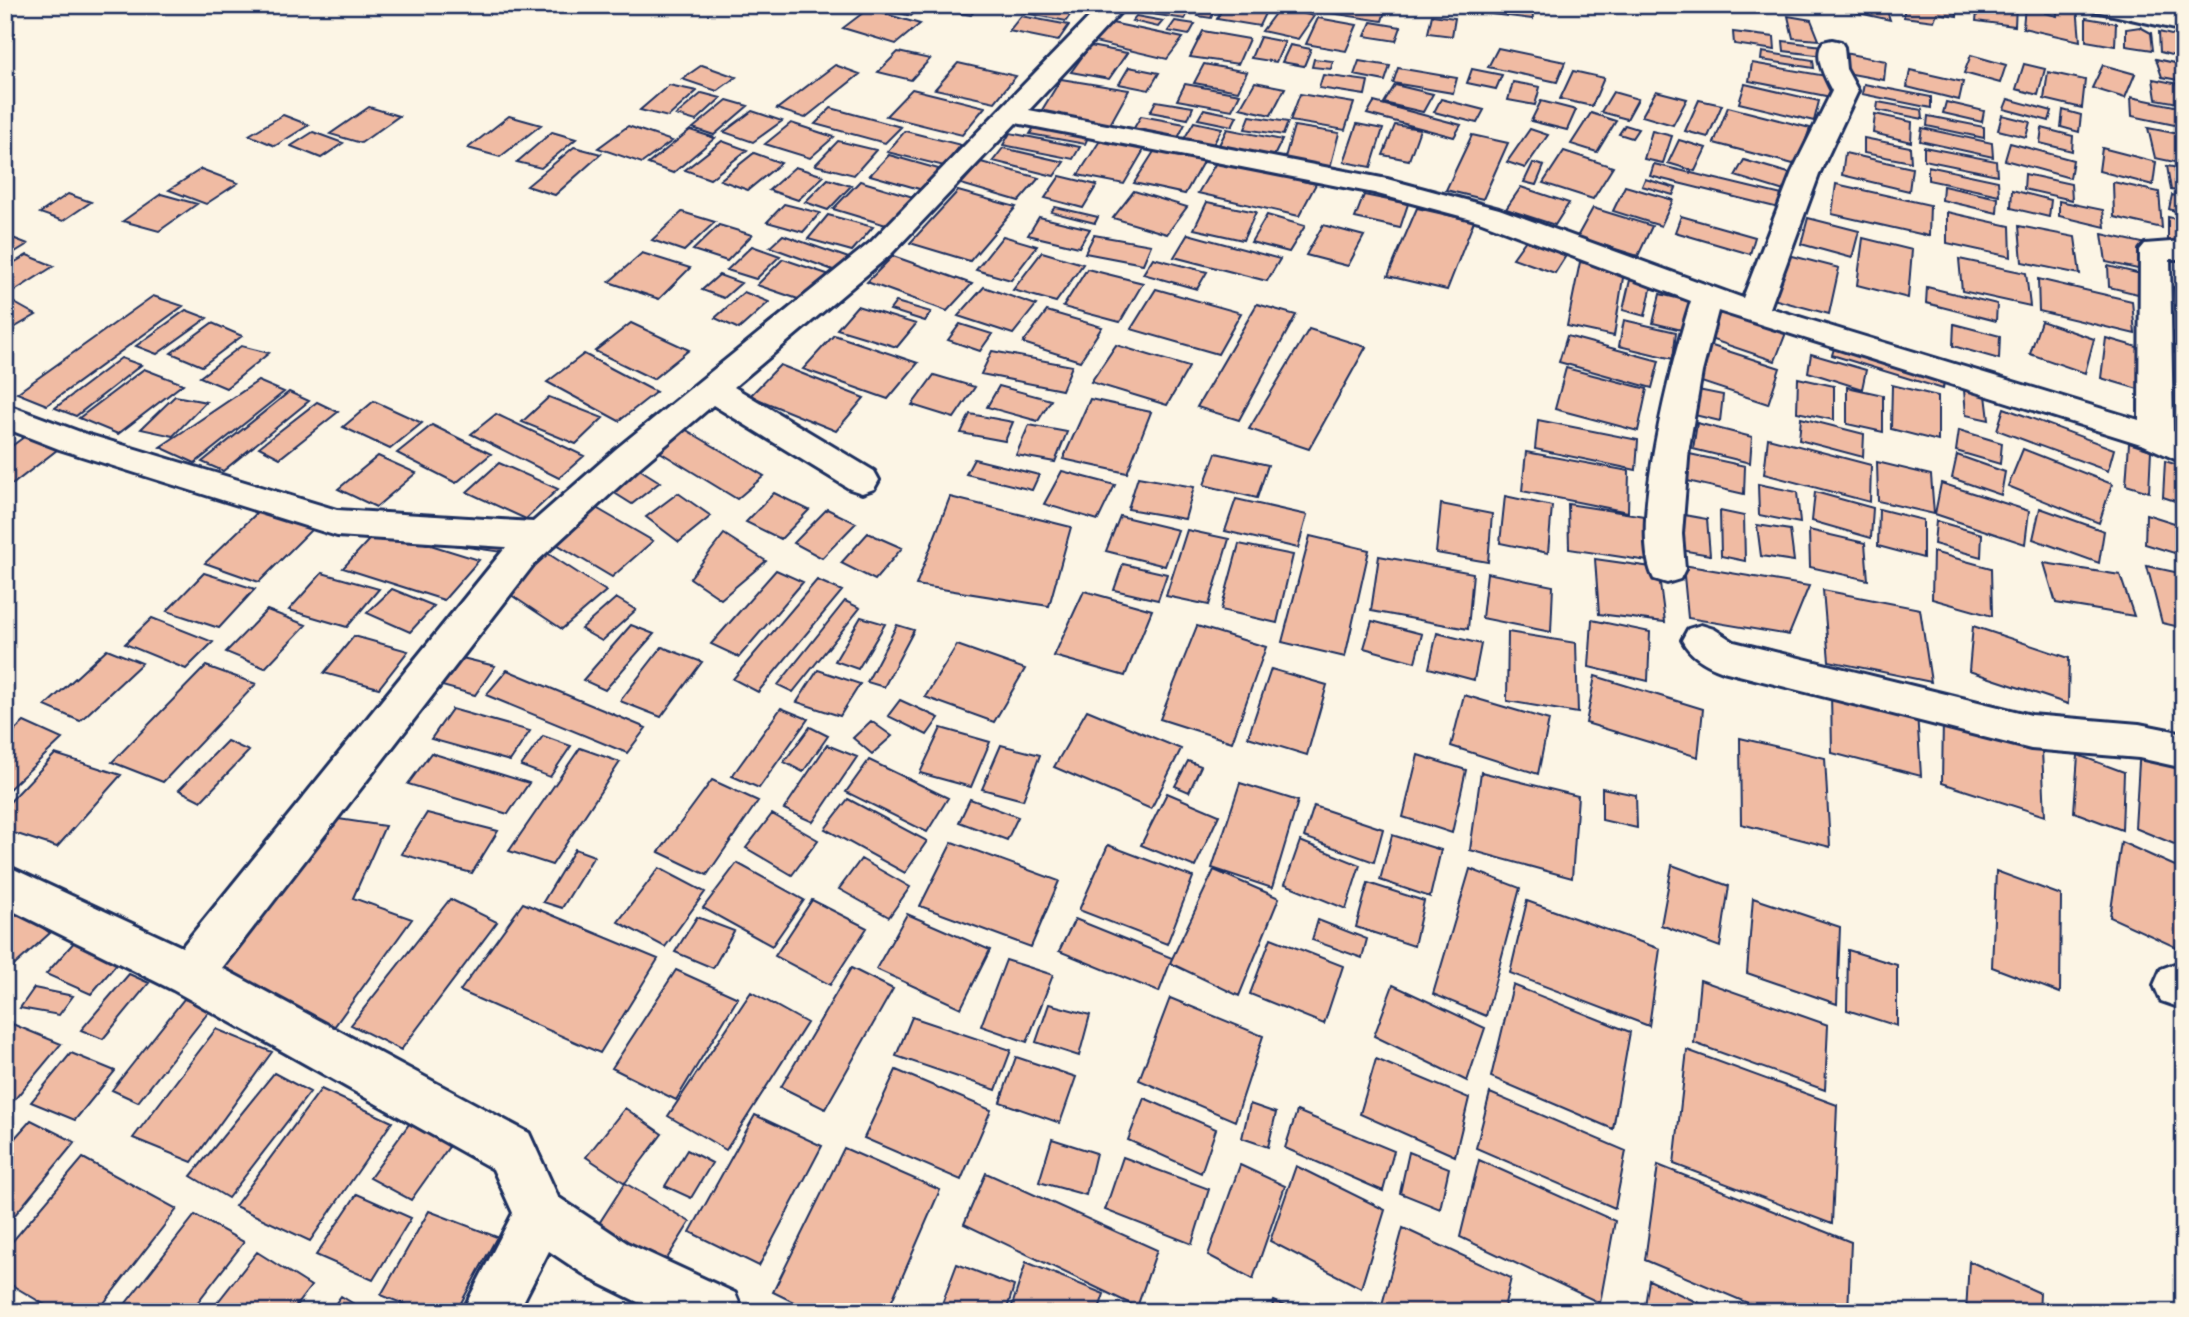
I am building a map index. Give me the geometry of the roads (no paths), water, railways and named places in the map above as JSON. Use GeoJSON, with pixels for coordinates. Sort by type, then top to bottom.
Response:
{"type":"FeatureCollection","features":[{"type":"Feature","properties":{"kind":"street"},"geometry":{"type":"LineString","coordinates":[[189,974],[521,554],[628,458],[881,248],[1115,5]]}},
{"type":"Feature","properties":{"kind":"street"},"geometry":{"type":"LineString","coordinates":[[2099,5],[2184,24]]}},
{"type":"Feature","properties":{"kind":"street"},"geometry":{"type":"LineString","coordinates":[[1753,313],[1806,172],[1844,91],[1833,69],[1832,47]]}},
{"type":"Feature","properties":{"kind":"street"},"geometry":{"type":"LineString","coordinates":[[1011,114],[1426,197],[1489,215],[1753,313],[2156,437],[2184,451]]}},
{"type":"Feature","properties":{"kind":"street"},"geometry":{"type":"LineString","coordinates":[[2156,437],[2155,250],[2184,250]]}},
{"type":"Feature","properties":{"kind":"street"},"geometry":{"type":"LineString","coordinates":[[1667,569],[1663,551],[1670,444],[1686,363],[1707,297]]}},
{"type":"Feature","properties":{"kind":"street"},"geometry":{"type":"LineString","coordinates":[[712,389],[862,480]]}},
{"type":"Feature","properties":{"kind":"street"},"geometry":{"type":"LineString","coordinates":[[5,415],[95,449],[337,523],[541,536]]}},
{"type":"Feature","properties":{"kind":"street"},"geometry":{"type":"LineString","coordinates":[[1701,640],[1723,655],[2031,732],[2139,741],[2184,751]]}},
{"type":"Feature","properties":{"kind":"street"},"geometry":{"type":"LineString","coordinates":[[5,885],[189,974],[511,1151],[540,1215],[609,1261],[716,1312]]}},
{"type":"Feature","properties":{"kind":"street"},"geometry":{"type":"LineString","coordinates":[[489,1312],[540,1215]]}}]}
